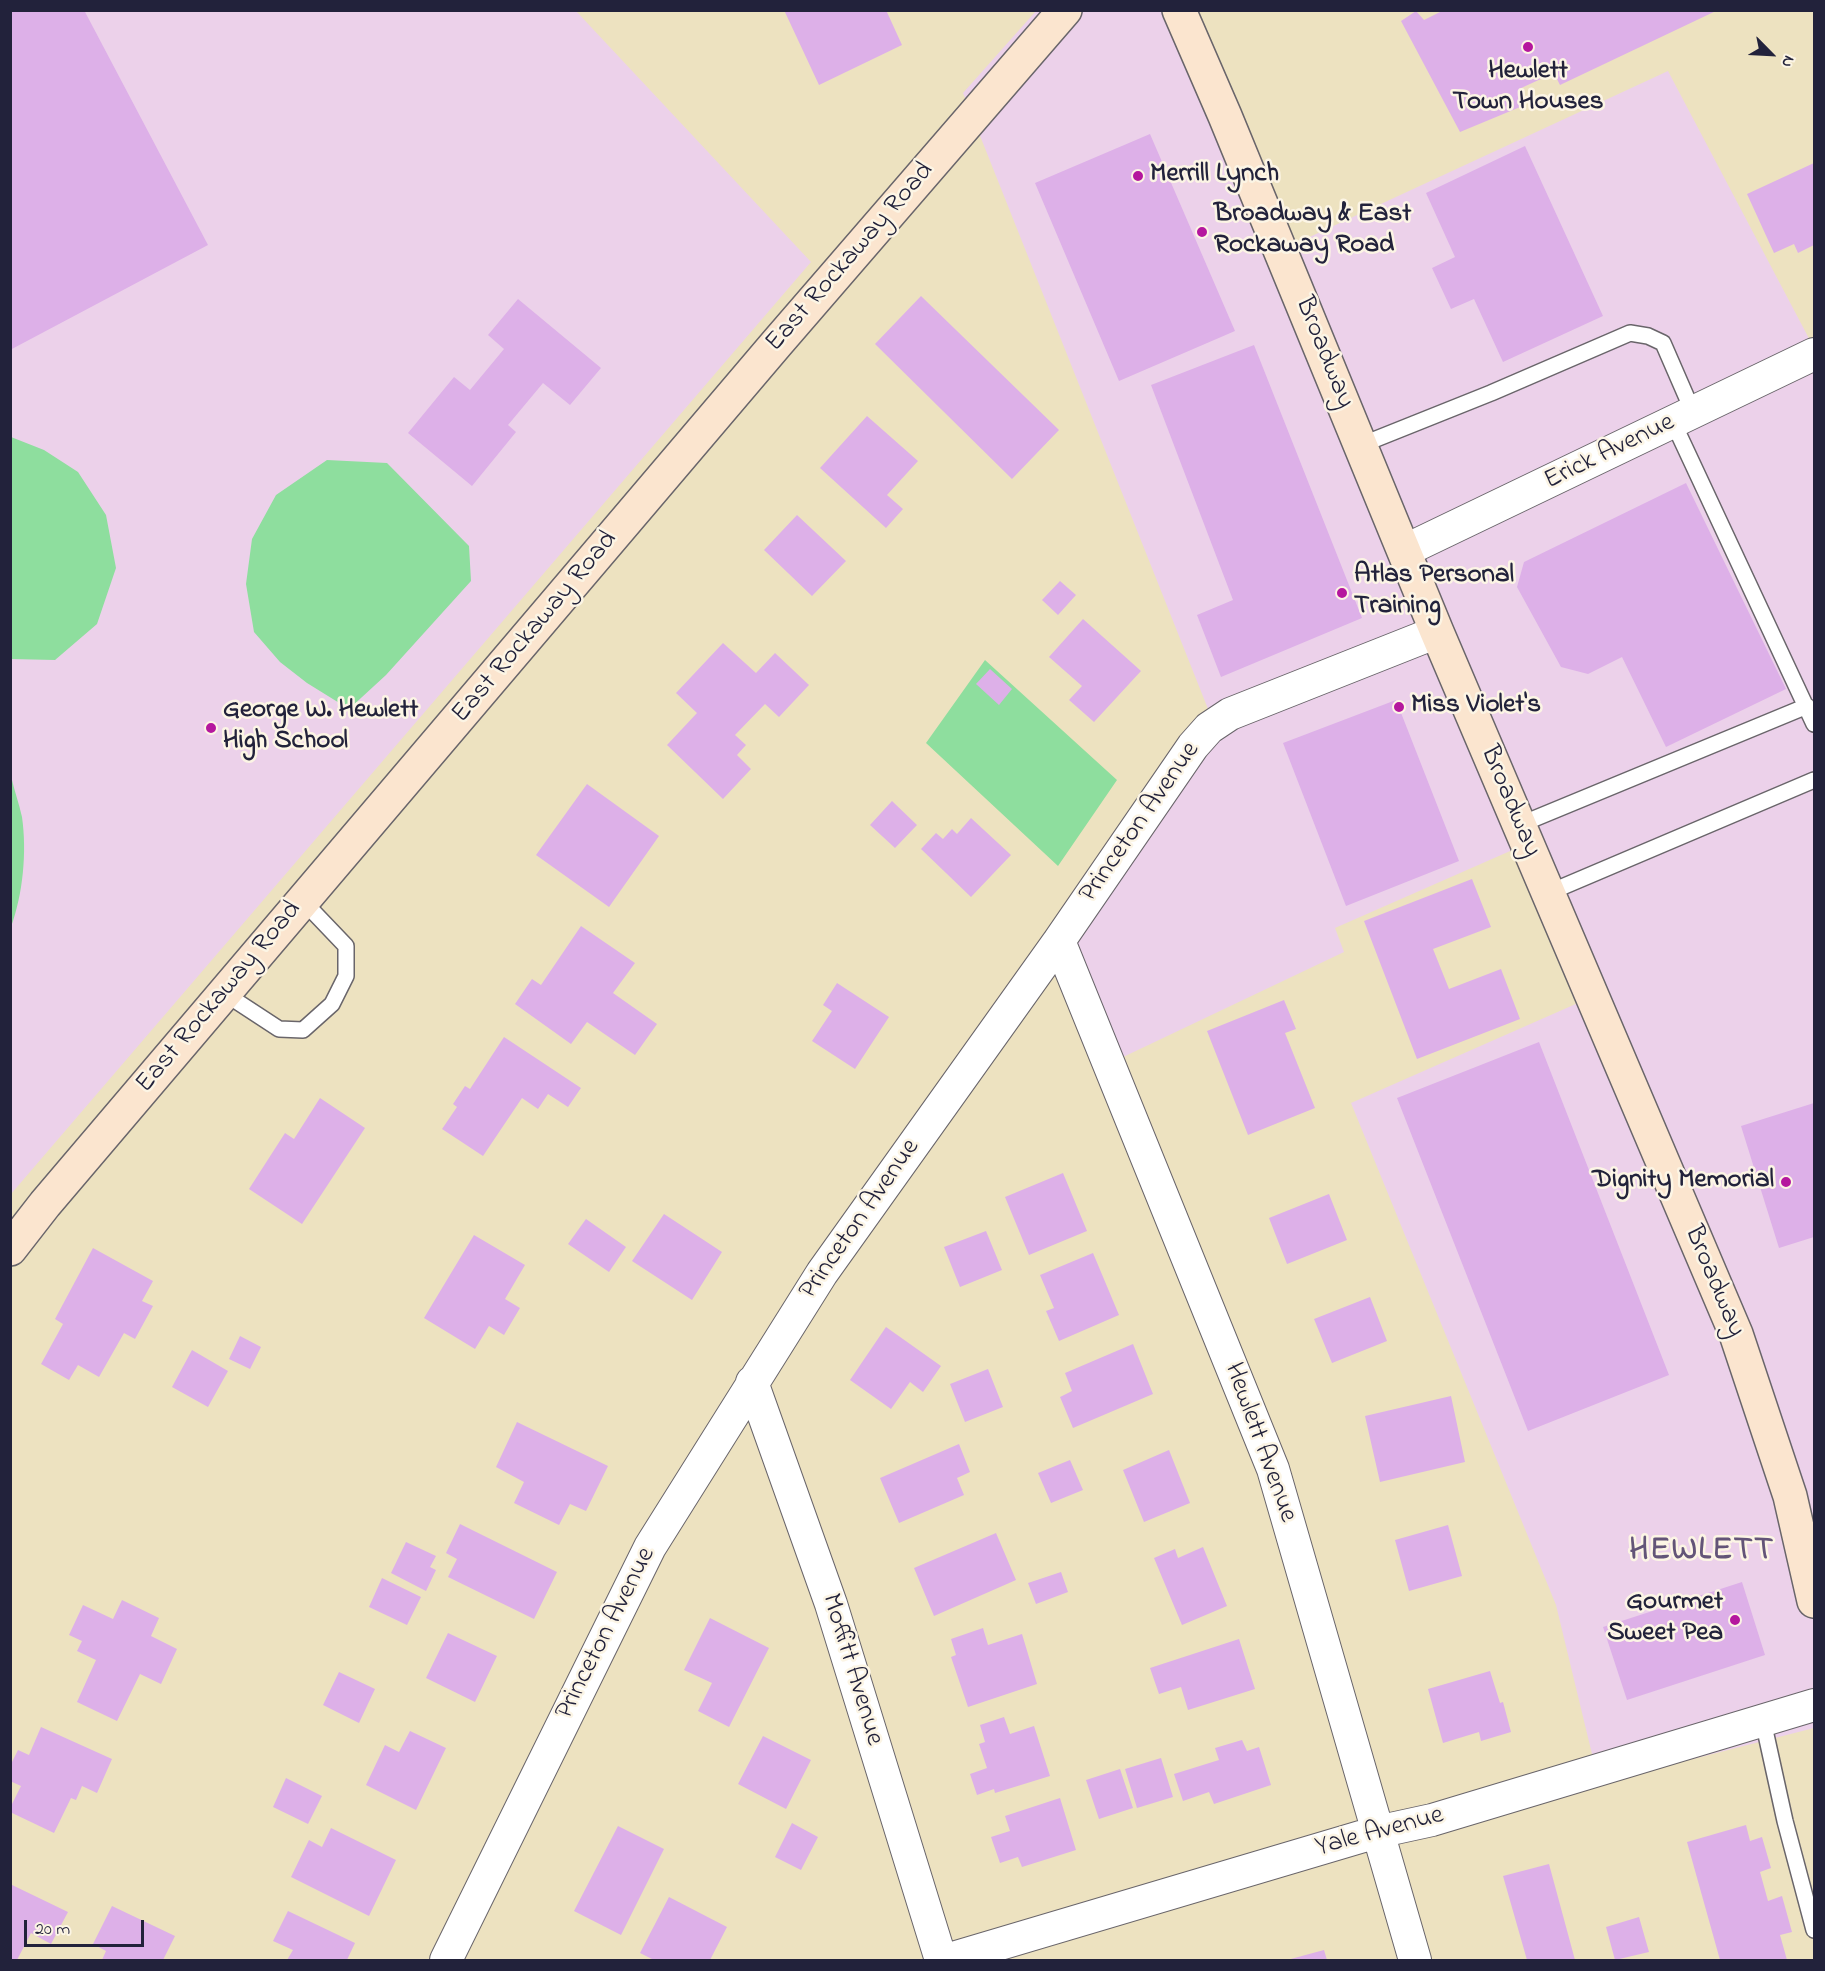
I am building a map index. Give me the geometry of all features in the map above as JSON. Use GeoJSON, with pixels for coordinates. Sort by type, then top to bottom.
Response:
{"type":"FeatureCollection","features":[{"type":"Feature","properties":{"kind":"main road","name":"East Rockaway Road"},"geometry":{"type":"LineString","coordinates":[[10,1249],[45,1204],[777,343],[1065,10]]}},
{"type":"Feature","properties":{"kind":"main road","name":"Broadway"},"geometry":{"type":"LineString","coordinates":[[1179,10],[1437,632],[1736,1334],[1790,1496],[1812,1585]]}},
{"type":"Feature","properties":{"kind":"street","name":"Erick Avenue"},"geometry":{"type":"LineString","coordinates":[[1404,551],[1815,354]]}},
{"type":"Feature","properties":{"kind":"street","name":"Princeton Avenue"},"geometry":{"type":"LineString","coordinates":[[454,1958],[650,1547],[822,1273],[1059,941],[1193,746],[1209,728],[1230,714],[1437,632]]}},
{"type":"Feature","properties":{"kind":"street","name":"Hewlett Avenue"},"geometry":{"type":"LineString","coordinates":[[1059,941],[1273,1469],[1415,1960]]}},
{"type":"Feature","properties":{"kind":"street","name":"Moffitt Avenue"},"geometry":{"type":"LineString","coordinates":[[752,1382],[831,1604],[940,1960]]}},
{"type":"Feature","properties":{"kind":"street","name":"Yale Avenue"},"geometry":{"type":"LineString","coordinates":[[946,1960],[1377,1832],[1432,1820],[1815,1705]]}},
{"type":"Feature","properties":{"kind":"lane"},"geometry":{"type":"LineString","coordinates":[[1361,445],[1491,393],[1630,333],[1648,336],[1663,343],[1683,417],[1815,724]]}},
{"type":"Feature","properties":{"kind":"lane"},"geometry":{"type":"LineString","coordinates":[[1519,825],[1807,706]]}},
{"type":"Feature","properties":{"kind":"lane"},"geometry":{"type":"LineString","coordinates":[[1548,893],[1815,780]]}},
{"type":"Feature","properties":{"kind":"lane"},"geometry":{"type":"LineString","coordinates":[[224,993],[279,1029],[303,1030],[332,1004],[346,976],[346,946],[303,901]]}},
{"type":"Feature","properties":{"kind":"lane"},"geometry":{"type":"LineString","coordinates":[[1763,1720],[1785,1821],[1815,1930]]}},
{"type":"Feature","properties":{"kind":"shaded area","name":"George W. Hewlett High School"},"geometry":{"type":"Polygon","coordinates":[[[11,11],[576,11],[811,262],[11,1194],[11,11]]]}},
{"type":"Feature","properties":{"kind":"shaded area"},"geometry":{"type":"Polygon","coordinates":[[[1036,11],[1186,11],[1288,247],[1668,71],[1814,348],[1814,1728],[1599,1783],[1556,1605],[1351,1103],[1578,1003],[1517,848],[1335,928],[1344,952],[1100,1068],[1053,962],[1216,729],[963,93],[1036,11]]]}},
{"type":"Feature","properties":{"kind":"green space"},"geometry":{"type":"Polygon","coordinates":[[[11,437],[44,450],[78,472],[106,515],[116,568],[97,624],[55,660],[11,659],[11,437]]]}},
{"type":"Feature","properties":{"kind":"green space"},"geometry":{"type":"Polygon","coordinates":[[[327,460],[387,463],[469,546],[471,581],[386,675],[349,709],[307,683],[280,662],[254,632],[246,584],[252,539],[276,495],[327,460]]]}},
{"type":"Feature","properties":{"kind":"green space"},"geometry":{"type":"Polygon","coordinates":[[[985,660],[1117,780],[1058,866],[926,743],[985,660]]]}},
{"type":"Feature","properties":{"kind":"green space"},"geometry":{"type":"Polygon","coordinates":[[[11,776],[22,817],[24,844],[21,887],[11,927],[11,776]]]}},
{"type":"Feature","properties":{"kind":"building"},"geometry":{"type":"Polygon","coordinates":[[[10,10],[84,10],[208,245],[10,350],[10,10]]]}},
{"type":"Feature","properties":{"kind":"building"},"geometry":{"type":"Polygon","coordinates":[[[784,10],[886,10],[902,45],[819,85],[784,10]]]}},
{"type":"Feature","properties":{"kind":"building","name":"Hewlett Town Houses"},"geometry":{"type":"Polygon","coordinates":[[[1444,10],[1718,10],[1560,85],[1554,73],[1519,89],[1525,105],[1460,132],[1401,21],[1416,11],[1424,20],[1444,10]]]}},
{"type":"Feature","properties":{"kind":"building"},"geometry":{"type":"Polygon","coordinates":[[[1150,134],[1235,331],[1119,381],[1035,183],[1150,134]]]}},
{"type":"Feature","properties":{"kind":"building"},"geometry":{"type":"Polygon","coordinates":[[[1525,146],[1603,316],[1503,362],[1474,299],[1451,309],[1432,268],[1455,257],[1426,193],[1525,146]]]}},
{"type":"Feature","properties":{"kind":"building"},"geometry":{"type":"Polygon","coordinates":[[[1814,163],[1814,245],[1798,253],[1794,244],[1774,253],[1747,194],[1814,163]]]}},
{"type":"Feature","properties":{"kind":"building"},"geometry":{"type":"Polygon","coordinates":[[[921,296],[1059,430],[1012,479],[875,344],[921,296]]]}},
{"type":"Feature","properties":{"kind":"building"},"geometry":{"type":"Polygon","coordinates":[[[518,299],[601,368],[570,405],[543,383],[508,425],[516,432],[472,486],[408,433],[454,377],[470,390],[504,349],[488,335],[518,299]]]}},
{"type":"Feature","properties":{"kind":"building"},"geometry":{"type":"Polygon","coordinates":[[[1254,345],[1362,618],[1221,677],[1197,615],[1233,600],[1151,385],[1254,345]]]}},
{"type":"Feature","properties":{"kind":"building"},"geometry":{"type":"Polygon","coordinates":[[[867,416],[918,461],[887,495],[903,509],[886,528],[820,468],[867,416]]]}},
{"type":"Feature","properties":{"kind":"building"},"geometry":{"type":"Polygon","coordinates":[[[1686,483],[1786,689],[1666,747],[1622,657],[1588,674],[1561,667],[1517,587],[1524,562],[1686,483]]]}},
{"type":"Feature","properties":{"kind":"building"},"geometry":{"type":"Polygon","coordinates":[[[797,515],[846,561],[812,596],[764,550],[797,515]]]}},
{"type":"Feature","properties":{"kind":"building"},"geometry":{"type":"Polygon","coordinates":[[[1060,581],[1076,595],[1058,615],[1042,600],[1060,581]]]}},
{"type":"Feature","properties":{"kind":"building"},"geometry":{"type":"Polygon","coordinates":[[[1083,619],[1141,671],[1094,722],[1069,700],[1082,686],[1049,657],[1083,619]]]}},
{"type":"Feature","properties":{"kind":"building"},"geometry":{"type":"Polygon","coordinates":[[[723,643],[756,673],[775,653],[809,685],[779,717],[765,704],[735,735],[746,745],[737,755],[751,769],[723,799],[667,745],[697,713],[676,693],[723,643]]]}},
{"type":"Feature","properties":{"kind":"building"},"geometry":{"type":"Polygon","coordinates":[[[990,669],[1012,689],[999,705],[976,684],[990,669]]]}},
{"type":"Feature","properties":{"kind":"building"},"geometry":{"type":"Polygon","coordinates":[[[1396,700],[1459,861],[1346,906],[1283,743],[1396,700]]]}},
{"type":"Feature","properties":{"kind":"building"},"geometry":{"type":"Polygon","coordinates":[[[587,784],[659,836],[609,907],[536,855],[587,784]]]}},
{"type":"Feature","properties":{"kind":"building"},"geometry":{"type":"Polygon","coordinates":[[[892,801],[917,825],[895,848],[870,825],[892,801]]]}},
{"type":"Feature","properties":{"kind":"building"},"geometry":{"type":"Polygon","coordinates":[[[971,818],[1011,855],[971,897],[921,849],[936,833],[943,839],[952,829],[957,834],[971,818]]]}},
{"type":"Feature","properties":{"kind":"building"},"geometry":{"type":"Polygon","coordinates":[[[1472,879],[1491,927],[1433,949],[1449,989],[1501,969],[1520,1019],[1417,1059],[1364,921],[1472,879]]]}},
{"type":"Feature","properties":{"kind":"building"},"geometry":{"type":"Polygon","coordinates":[[[581,926],[635,963],[613,993],[657,1024],[635,1055],[587,1022],[571,1044],[515,1004],[532,979],[541,985],[581,926]]]}},
{"type":"Feature","properties":{"kind":"building"},"geometry":{"type":"Polygon","coordinates":[[[837,983],[889,1017],[855,1069],[812,1041],[832,1011],[823,1005],[837,983]]]}},
{"type":"Feature","properties":{"kind":"building"},"geometry":{"type":"Polygon","coordinates":[[[1284,1000],[1296,1029],[1285,1033],[1315,1108],[1248,1135],[1207,1031],[1284,1000]]]}},
{"type":"Feature","properties":{"kind":"building"},"geometry":{"type":"Polygon","coordinates":[[[504,1037],[581,1088],[568,1107],[548,1094],[538,1109],[522,1098],[483,1156],[442,1129],[457,1107],[453,1104],[465,1086],[470,1089],[504,1037]]]}},
{"type":"Feature","properties":{"kind":"building"},"geometry":{"type":"Polygon","coordinates":[[[1539,1042],[1669,1375],[1528,1431],[1397,1098],[1539,1042]]]}},
{"type":"Feature","properties":{"kind":"building"},"geometry":{"type":"Polygon","coordinates":[[[320,1098],[365,1128],[302,1224],[249,1189],[285,1133],[294,1139],[320,1098]]]}},
{"type":"Feature","properties":{"kind":"building","name":"Dignity Memorial"},"geometry":{"type":"Polygon","coordinates":[[[1814,1103],[1814,1237],[1779,1248],[1741,1126],[1814,1103]]]}},
{"type":"Feature","properties":{"kind":"building"},"geometry":{"type":"Polygon","coordinates":[[[1063,1173],[1087,1231],[1029,1255],[1005,1197],[1063,1173]]]}},
{"type":"Feature","properties":{"kind":"building"},"geometry":{"type":"Polygon","coordinates":[[[1329,1194],[1347,1240],[1287,1264],[1269,1218],[1329,1194]]]}},
{"type":"Feature","properties":{"kind":"building"},"geometry":{"type":"Polygon","coordinates":[[[664,1214],[722,1252],[692,1300],[632,1261],[664,1214]]]}},
{"type":"Feature","properties":{"kind":"building"},"geometry":{"type":"Polygon","coordinates":[[[586,1219],[626,1247],[609,1272],[568,1244],[586,1219]]]}},
{"type":"Feature","properties":{"kind":"building"},"geometry":{"type":"Polygon","coordinates":[[[986,1231],[1002,1270],[960,1287],[944,1247],[986,1231]]]}},
{"type":"Feature","properties":{"kind":"building"},"geometry":{"type":"Polygon","coordinates":[[[474,1235],[525,1265],[505,1299],[520,1308],[504,1335],[489,1326],[475,1349],[424,1318],[474,1235]]]}},
{"type":"Feature","properties":{"kind":"building"},"geometry":{"type":"Polygon","coordinates":[[[93,1248],[153,1281],[142,1301],[153,1306],[135,1339],[124,1333],[99,1377],[78,1365],[69,1380],[41,1364],[63,1324],[55,1319],[93,1248]]]}},
{"type":"Feature","properties":{"kind":"building"},"geometry":{"type":"Polygon","coordinates":[[[1093,1253],[1119,1315],[1059,1341],[1046,1311],[1054,1308],[1040,1275],[1093,1253]]]}},
{"type":"Feature","properties":{"kind":"building"},"geometry":{"type":"Polygon","coordinates":[[[1370,1297],[1387,1341],[1332,1363],[1314,1319],[1370,1297]]]}},
{"type":"Feature","properties":{"kind":"building"},"geometry":{"type":"Polygon","coordinates":[[[886,1327],[941,1366],[923,1392],[910,1382],[891,1409],[850,1380],[886,1327]]]}},
{"type":"Feature","properties":{"kind":"building"},"geometry":{"type":"Polygon","coordinates":[[[240,1336],[261,1347],[250,1369],[229,1359],[240,1336]]]}},
{"type":"Feature","properties":{"kind":"building"},"geometry":{"type":"Polygon","coordinates":[[[1133,1344],[1153,1394],[1073,1428],[1060,1397],[1072,1391],[1065,1373],[1133,1344]]]}},
{"type":"Feature","properties":{"kind":"building"},"geometry":{"type":"Polygon","coordinates":[[[192,1350],[228,1371],[208,1407],[172,1387],[192,1350]]]}},
{"type":"Feature","properties":{"kind":"building"},"geometry":{"type":"Polygon","coordinates":[[[988,1369],[1003,1407],[965,1422],[950,1384],[988,1369]]]}},
{"type":"Feature","properties":{"kind":"building"},"geometry":{"type":"Polygon","coordinates":[[[1451,1396],[1465,1462],[1380,1482],[1365,1416],[1451,1396]]]}},
{"type":"Feature","properties":{"kind":"building"},"geometry":{"type":"Polygon","coordinates":[[[517,1422],[608,1466],[586,1511],[570,1504],[559,1525],[514,1503],[524,1482],[496,1467],[517,1422]]]}},
{"type":"Feature","properties":{"kind":"building"},"geometry":{"type":"Polygon","coordinates":[[[959,1444],[970,1472],[957,1478],[964,1495],[899,1523],[880,1478],[959,1444]]]}},
{"type":"Feature","properties":{"kind":"building"},"geometry":{"type":"Polygon","coordinates":[[[1169,1450],[1190,1503],[1144,1522],[1123,1470],[1169,1450]]]}},
{"type":"Feature","properties":{"kind":"building"},"geometry":{"type":"Polygon","coordinates":[[[1070,1460],[1083,1490],[1051,1503],[1038,1473],[1070,1460]]]}},
{"type":"Feature","properties":{"kind":"building"},"geometry":{"type":"Polygon","coordinates":[[[460,1524],[557,1572],[534,1619],[448,1577],[457,1559],[446,1553],[460,1524]]]}},
{"type":"Feature","properties":{"kind":"building"},"geometry":{"type":"Polygon","coordinates":[[[1448,1525],[1462,1576],[1409,1591],[1395,1540],[1448,1525]]]}},
{"type":"Feature","properties":{"kind":"building"},"geometry":{"type":"Polygon","coordinates":[[[996,1533],[1016,1580],[934,1616],[914,1568],[996,1533]]]}},
{"type":"Feature","properties":{"kind":"building"},"geometry":{"type":"Polygon","coordinates":[[[406,1542],[436,1556],[430,1567],[436,1570],[426,1591],[391,1573],[406,1542]]]}},
{"type":"Feature","properties":{"kind":"building"},"geometry":{"type":"Polygon","coordinates":[[[1203,1547],[1227,1606],[1182,1625],[1154,1558],[1175,1549],[1178,1558],[1203,1547]]]}},
{"type":"Feature","properties":{"kind":"building"},"geometry":{"type":"Polygon","coordinates":[[[1061,1572],[1068,1592],[1036,1604],[1028,1583],[1061,1572]]]}},
{"type":"Feature","properties":{"kind":"building"},"geometry":{"type":"Polygon","coordinates":[[[382,1578],[421,1597],[407,1625],[369,1607],[382,1578]]]}},
{"type":"Feature","properties":{"kind":"building"},"geometry":{"type":"Polygon","coordinates":[[[1742,1582],[1765,1655],[1627,1700],[1603,1627],[1742,1582]]]}},
{"type":"Feature","properties":{"kind":"building"},"geometry":{"type":"Polygon","coordinates":[[[122,1600],[159,1618],[151,1636],[177,1649],[161,1684],[140,1674],[117,1721],[77,1702],[96,1660],[77,1651],[82,1641],[69,1635],[83,1605],[113,1619],[122,1600]]]}},
{"type":"Feature","properties":{"kind":"building"},"geometry":{"type":"Polygon","coordinates":[[[710,1618],[769,1648],[729,1727],[698,1711],[712,1683],[684,1670],[710,1618]]]}},
{"type":"Feature","properties":{"kind":"building"},"geometry":{"type":"Polygon","coordinates":[[[983,1628],[988,1645],[1022,1634],[1037,1684],[968,1707],[951,1657],[956,1655],[951,1639],[983,1628]]]}},
{"type":"Feature","properties":{"kind":"building"},"geometry":{"type":"Polygon","coordinates":[[[448,1633],[497,1656],[475,1702],[426,1678],[448,1633]]]}},
{"type":"Feature","properties":{"kind":"building"},"geometry":{"type":"Polygon","coordinates":[[[1239,1639],[1255,1689],[1188,1710],[1181,1687],[1159,1694],[1150,1668],[1239,1639]]]}},
{"type":"Feature","properties":{"kind":"building"},"geometry":{"type":"Polygon","coordinates":[[[1490,1671],[1500,1703],[1503,1702],[1511,1732],[1481,1741],[1479,1732],[1443,1743],[1428,1689],[1490,1671]]]}},
{"type":"Feature","properties":{"kind":"building"},"geometry":{"type":"Polygon","coordinates":[[[339,1672],[375,1689],[359,1723],[323,1705],[339,1672]]]}},
{"type":"Feature","properties":{"kind":"building"},"geometry":{"type":"Polygon","coordinates":[[[1004,1717],[1010,1734],[1034,1726],[1050,1776],[995,1793],[994,1789],[977,1795],[970,1774],[987,1768],[979,1744],[985,1742],[980,1725],[1004,1717]]]}},
{"type":"Feature","properties":{"kind":"building"},"geometry":{"type":"Polygon","coordinates":[[[41,1727],[112,1759],[97,1793],[82,1786],[76,1800],[71,1798],[54,1833],[10,1812],[21,1786],[10,1781],[10,1766],[18,1750],[29,1755],[41,1727]]]}},
{"type":"Feature","properties":{"kind":"building"},"geometry":{"type":"Polygon","coordinates":[[[410,1731],[446,1748],[416,1810],[366,1785],[385,1745],[399,1752],[410,1731]]]}},
{"type":"Feature","properties":{"kind":"building"},"geometry":{"type":"Polygon","coordinates":[[[763,1736],[811,1760],[786,1809],[738,1784],[763,1736]]]}},
{"type":"Feature","properties":{"kind":"building"},"geometry":{"type":"Polygon","coordinates":[[[1242,1740],[1247,1751],[1259,1747],[1271,1785],[1214,1804],[1209,1792],[1183,1801],[1174,1774],[1219,1760],[1215,1748],[1242,1740]]]}},
{"type":"Feature","properties":{"kind":"building"},"geometry":{"type":"Polygon","coordinates":[[[1161,1758],[1173,1797],[1137,1808],[1125,1769],[1161,1758]]]}},
{"type":"Feature","properties":{"kind":"building"},"geometry":{"type":"Polygon","coordinates":[[[1120,1769],[1133,1808],[1099,1819],[1086,1780],[1120,1769]]]}},
{"type":"Feature","properties":{"kind":"building"},"geometry":{"type":"Polygon","coordinates":[[[286,1778],[322,1796],[308,1824],[273,1807],[286,1778]]]}},
{"type":"Feature","properties":{"kind":"building"},"geometry":{"type":"Polygon","coordinates":[[[1060,1798],[1076,1850],[1022,1867],[1018,1857],[1000,1863],[991,1837],[1010,1831],[1005,1816],[1060,1798]]]}},
{"type":"Feature","properties":{"kind":"building"},"geometry":{"type":"Polygon","coordinates":[[[792,1823],[818,1837],[801,1870],[775,1857],[792,1823]]]}},
{"type":"Feature","properties":{"kind":"building"},"geometry":{"type":"Polygon","coordinates":[[[1746,1825],[1750,1841],[1762,1837],[1771,1868],[1760,1872],[1768,1901],[1782,1896],[1792,1932],[1780,1935],[1787,1960],[1720,1960],[1687,1842],[1746,1825]]]}},
{"type":"Feature","properties":{"kind":"building"},"geometry":{"type":"Polygon","coordinates":[[[618,1826],[664,1849],[621,1935],[574,1911],[618,1826]]]}},
{"type":"Feature","properties":{"kind":"building"},"geometry":{"type":"Polygon","coordinates":[[[331,1828],[396,1860],[369,1916],[291,1877],[309,1840],[322,1847],[331,1828]]]}},
{"type":"Feature","properties":{"kind":"building"},"geometry":{"type":"Polygon","coordinates":[[[1549,1864],[1575,1960],[1527,1960],[1503,1876],[1549,1864]]]}},
{"type":"Feature","properties":{"kind":"building"},"geometry":{"type":"Polygon","coordinates":[[[10,1884],[68,1912],[51,1944],[31,1933],[17,1960],[10,1960],[10,1884]]]}},
{"type":"Feature","properties":{"kind":"building"},"geometry":{"type":"Polygon","coordinates":[[[669,1897],[727,1927],[710,1960],[654,1960],[640,1953],[669,1897]]]}},
{"type":"Feature","properties":{"kind":"building"},"geometry":{"type":"Polygon","coordinates":[[[112,1906],[175,1936],[163,1960],[102,1960],[106,1951],[93,1944],[112,1906]]]}},
{"type":"Feature","properties":{"kind":"building"},"geometry":{"type":"Polygon","coordinates":[[[288,1911],[355,1943],[347,1960],[287,1960],[293,1950],[273,1941],[288,1911]]]}},
{"type":"Feature","properties":{"kind":"building"},"geometry":{"type":"Polygon","coordinates":[[[1639,1917],[1649,1952],[1615,1960],[1606,1927],[1639,1917]]]}},
{"type":"Feature","properties":{"kind":"building"},"geometry":{"type":"Polygon","coordinates":[[[1324,1950],[1327,1960],[1287,1960],[1324,1950]]]}},
{"type":"Feature","properties":{"kind":"place","name":"Hewlett Town Houses"},"geometry":{"type":"Point","coordinates":[1528,47]}},
{"type":"Feature","properties":{"kind":"place","name":"Merrill Lynch"},"geometry":{"type":"Point","coordinates":[1138,176]}},
{"type":"Feature","properties":{"kind":"place","name":"Broadway & East Rockaway Road"},"geometry":{"type":"Point","coordinates":[1202,232]}},
{"type":"Feature","properties":{"kind":"place","name":"Atlas Personal Training"},"geometry":{"type":"Point","coordinates":[1342,593]}},
{"type":"Feature","properties":{"kind":"place","name":"Miss Violet's"},"geometry":{"type":"Point","coordinates":[1399,707]}},
{"type":"Feature","properties":{"kind":"place","name":"George W. Hewlett High School"},"geometry":{"type":"Point","coordinates":[211,728]}},
{"type":"Feature","properties":{"kind":"place","name":"Dignity Memorial"},"geometry":{"type":"Point","coordinates":[1786,1182]}},
{"type":"Feature","properties":{"kind":"place","name":"Gourmet Sweet Pea"},"geometry":{"type":"Point","coordinates":[1735,1620]}},
{"type":"Feature","properties":{"kind":"district","name":"HEWLETT"},"geometry":{"type":"Point","coordinates":[1702,1553]}}]}
